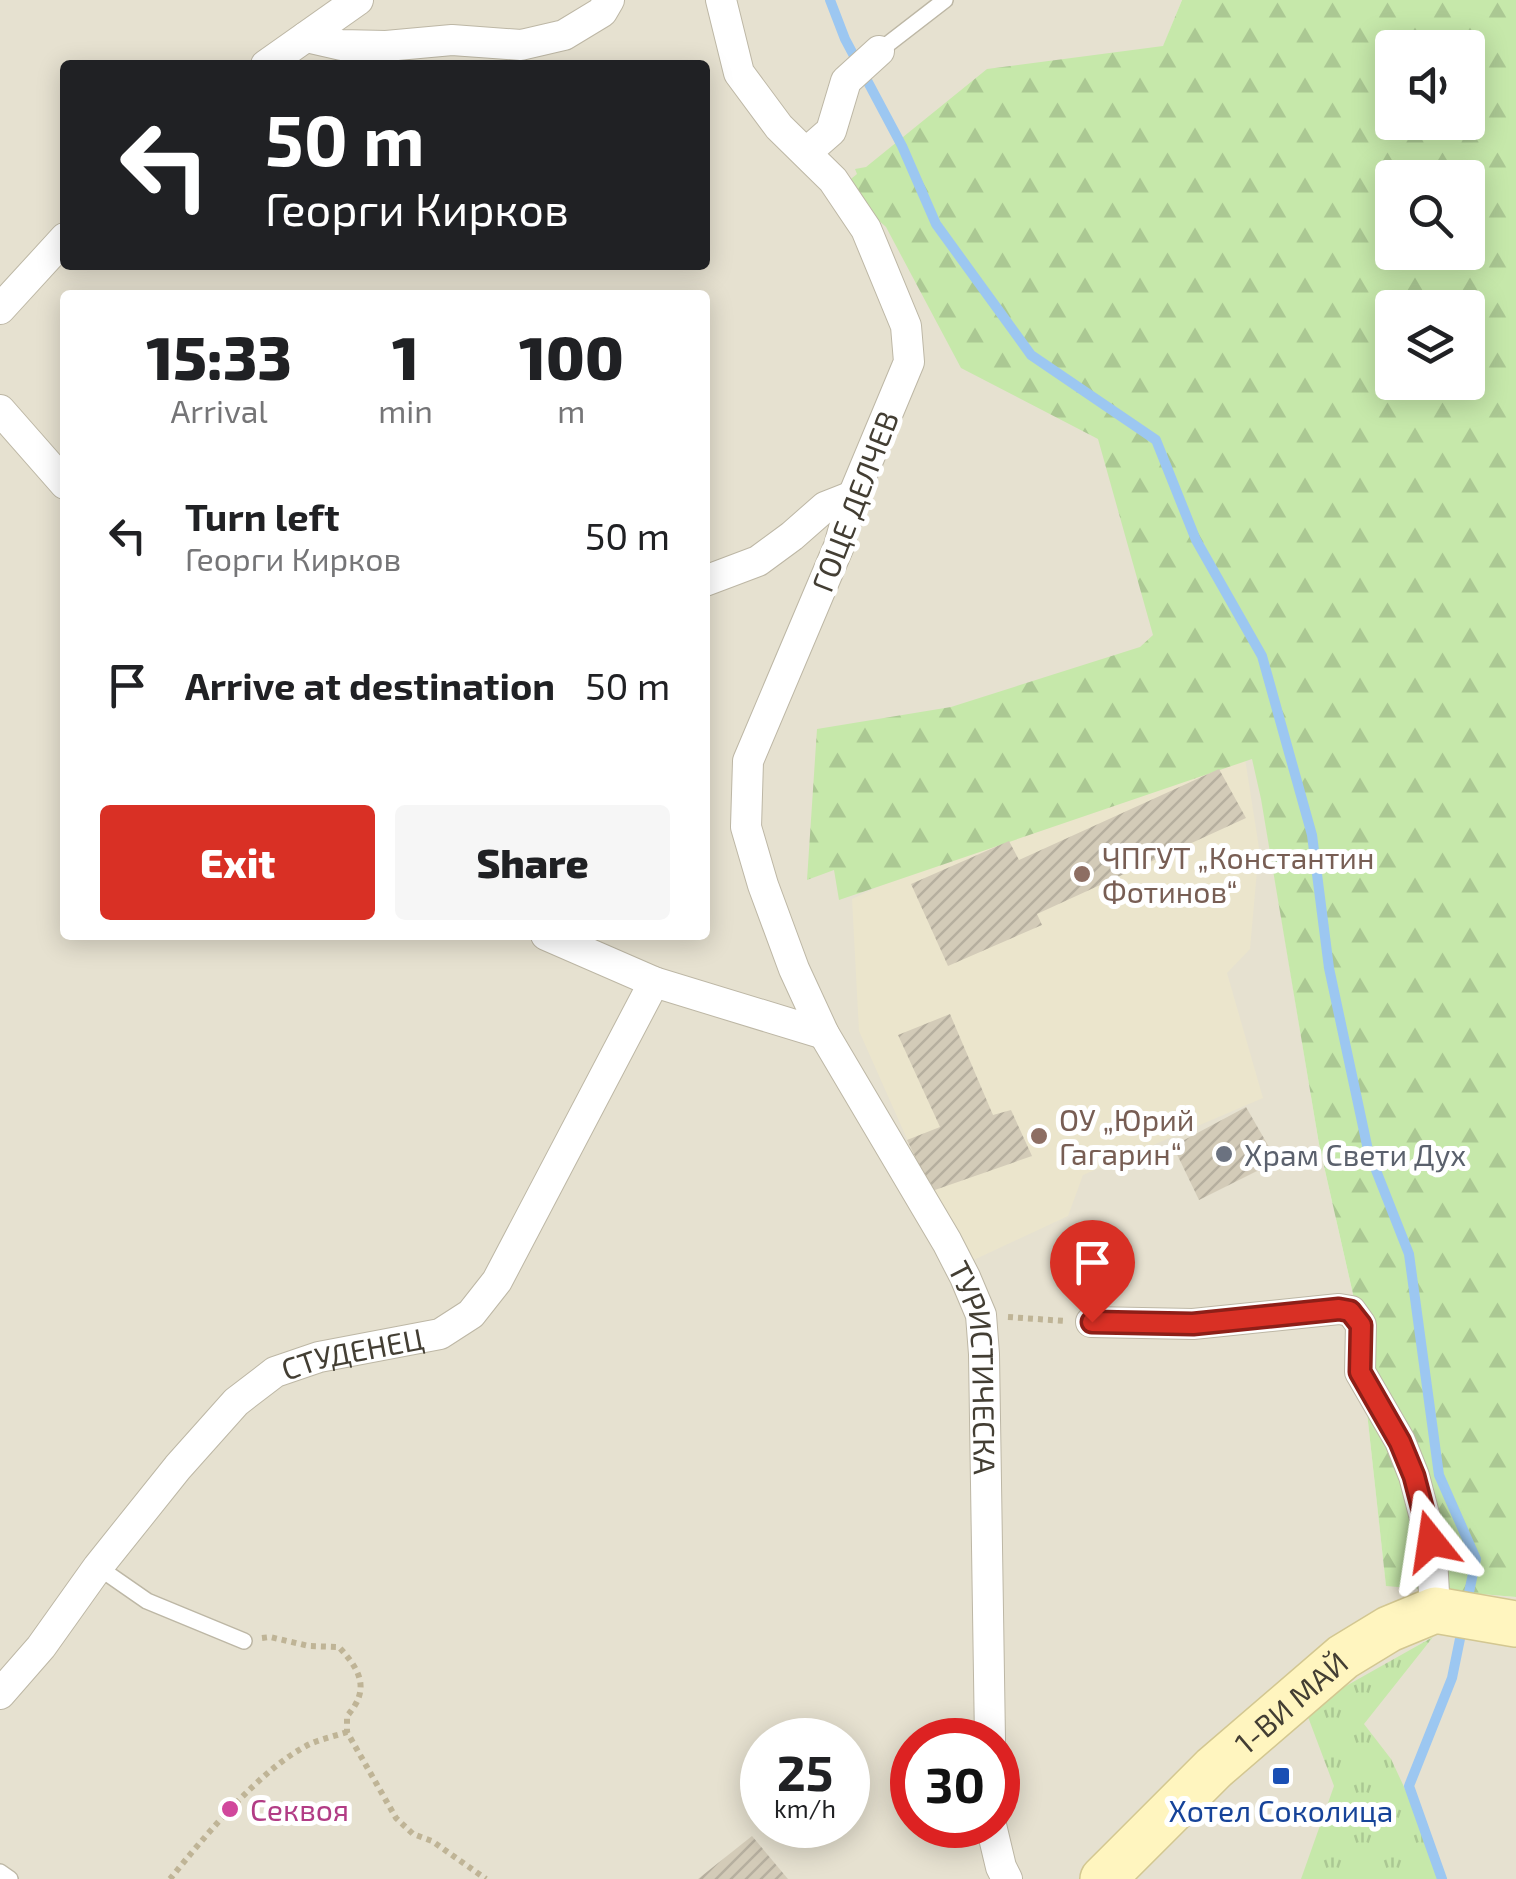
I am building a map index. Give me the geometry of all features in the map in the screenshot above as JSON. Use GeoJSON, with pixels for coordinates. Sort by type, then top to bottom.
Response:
{"type":"FeatureCollection","features":[{"type":"Feature","properties":{"kind":"street"},"geometry":{"type":"LineString","coordinates":[[273,60],[358,0]]}},
{"type":"Feature","properties":{"kind":"street"},"geometry":{"type":"LineString","coordinates":[[306,38],[340,45],[386,46],[452,40],[521,44],[564,34],[602,12],[609,0]]}},
{"type":"Feature","properties":{"kind":"street","name":"ГОЦЕ ДЕЛЧЕВ"},"geometry":{"type":"LineString","coordinates":[[721,0],[739,73],[780,127],[833,180],[866,229],[906,326],[908,362],[853,496],[839,546],[748,761],[746,827],[794,969],[824,1034]]}},
{"type":"Feature","properties":{"kind":"street"},"geometry":{"type":"LineString","coordinates":[[807,152],[830,130],[846,81],[879,51]]}},
{"type":"Feature","properties":{"kind":"street"},"geometry":{"type":"LineString","coordinates":[[0,309],[60,243]]}},
{"type":"Feature","properties":{"kind":"street"},"geometry":{"type":"LineString","coordinates":[[0,410],[60,478]]}},
{"type":"Feature","properties":{"kind":"street"},"geometry":{"type":"LineString","coordinates":[[710,579],[758,561],[825,507],[853,496]]}},
{"type":"Feature","properties":{"kind":"street"},"geometry":{"type":"LineString","coordinates":[[557,940],[654,982],[824,1034]]}},
{"type":"Feature","properties":{"kind":"street","name":"СТУДЕНЕЦ"},"geometry":{"type":"LineString","coordinates":[[0,1694],[41,1648],[98,1566],[178,1467],[236,1402],[275,1372],[319,1357],[440,1334],[471,1314],[498,1280],[654,982]]}},
{"type":"Feature","properties":{"kind":"street","name":"ТУРИСТИЧЕСКА"},"geometry":{"type":"LineString","coordinates":[[824,1034],[948,1242],[981,1315],[990,1718]]}},
{"type":"Feature","properties":{"kind":"street"},"geometry":{"type":"LineString","coordinates":[[1092,1322],[1193,1324],[1350,1311],[1361,1325],[1360,1372],[1400,1442],[1414,1476],[1431,1541],[1475,1617]]}},
{"type":"Feature","properties":{"kind":"street","name":"1-ВИ МАЙ"},"geometry":{"type":"LineString","coordinates":[[1103,1879],[1214,1768],[1343,1657],[1389,1629],[1475,1617]]}},
{"type":"Feature","properties":{"kind":"street"},"geometry":{"type":"LineString","coordinates":[[996,1848],[1007,1879]]}},
{"type":"Feature","properties":{"kind":"lane"},"geometry":{"type":"LineString","coordinates":[[879,51],[946,0]]}},
{"type":"Feature","properties":{"kind":"lane"},"geometry":{"type":"LineString","coordinates":[[98,1566],[147,1601],[244,1641]]}},
{"type":"Feature","properties":{"kind":"lane"},"geometry":{"type":"LineString","coordinates":[[0,1872],[10,1879]]}},
{"type":"Feature","properties":{"kind":"path"},"geometry":{"type":"LineString","coordinates":[[981,1315],[1092,1322]]}},
{"type":"Feature","properties":{"kind":"path"},"geometry":{"type":"LineString","coordinates":[[244,1641],[270,1637],[308,1646],[339,1647],[354,1664],[361,1685],[359,1703],[348,1716],[347,1732],[396,1818],[413,1834],[432,1841],[486,1879]]}},
{"type":"Feature","properties":{"kind":"path"},"geometry":{"type":"LineString","coordinates":[[170,1879],[206,1834],[276,1766],[310,1744],[347,1732]]}},
{"type":"Feature","properties":{"kind":"shaded area"},"geometry":{"type":"Polygon","coordinates":[[[0,0],[1182,0],[1163,47],[987,70],[914,252],[1080,405],[1193,599],[1104,681],[809,879],[1246,705],[1319,1144],[1355,1303],[1386,1585],[1516,1597],[1516,1879],[0,1879],[0,0]]]}},
{"type":"Feature","properties":{"kind":"shaded area"},"geometry":{"type":"Polygon","coordinates":[[[1239,720],[1259,848],[1250,949],[1227,973],[1263,1098],[1083,1175],[1068,1216],[963,1265],[859,1031],[852,899],[1239,720]]]}},
{"type":"Feature","properties":{"kind":"green space"},"geometry":{"type":"Polygon","coordinates":[[[1182,0],[1516,0],[1516,1597],[1386,1586],[1355,1303],[1319,1144],[1252,759],[839,900],[834,870],[807,880],[817,729],[951,707],[1140,647],[1153,635],[1098,439],[961,368],[886,227],[841,187],[857,174],[855,169],[866,167],[987,69],[1163,46],[1182,0]]]}},
{"type":"Feature","properties":{"kind":"green space"},"geometry":{"type":"Polygon","coordinates":[[[1433,1637],[1364,1724],[1391,1759],[1447,1879],[1301,1879],[1334,1786],[1305,1709],[1433,1637]]]}},
{"type":"Feature","properties":{"kind":"building"},"geometry":{"type":"Polygon","coordinates":[[[1219,769],[1246,818],[1037,914],[1042,925],[948,966],[911,884],[1009,841],[1019,860],[1219,769]]]}},
{"type":"Feature","properties":{"kind":"building"},"geometry":{"type":"Polygon","coordinates":[[[950,1014],[993,1115],[1011,1110],[1032,1156],[932,1191],[907,1140],[940,1127],[898,1035],[950,1014]]]}},
{"type":"Feature","properties":{"kind":"building"},"geometry":{"type":"Polygon","coordinates":[[[1246,1107],[1277,1161],[1199,1200],[1173,1146],[1246,1107]]]}},
{"type":"Feature","properties":{"kind":"building"},"geometry":{"type":"Polygon","coordinates":[[[740,1846],[762,1848],[788,1879],[698,1879],[740,1846]]]}},
{"type":"Feature","properties":{"kind":"waterway"},"geometry":{"type":"LineString","coordinates":[[830,0],[845,39],[902,146],[936,224],[1031,355],[1156,440],[1196,540],[1262,656],[1312,835],[1329,968],[1368,1150],[1409,1254],[1439,1475],[1476,1559],[1467,1602]]}},
{"type":"Feature","properties":{"kind":"waterway"},"geometry":{"type":"LineString","coordinates":[[1442,1879],[1409,1786],[1452,1678],[1463,1624]]}},
{"type":"Feature","properties":{"kind":"place","name":"ЧПГУТ „Константин Фотинов“"},"geometry":{"type":"Point","coordinates":[1082,874]}},
{"type":"Feature","properties":{"kind":"place","name":"ОУ „Юрий Гагарин“"},"geometry":{"type":"Point","coordinates":[1039,1136]}},
{"type":"Feature","properties":{"kind":"place","name":"Храм Свети Дух"},"geometry":{"type":"Point","coordinates":[1224,1154]}},
{"type":"Feature","properties":{"kind":"place","name":"Хотел Соколица"},"geometry":{"type":"Point","coordinates":[1281,1776]}},
{"type":"Feature","properties":{"kind":"place","name":"Секвоя"},"geometry":{"type":"Point","coordinates":[230,1809]}},
{"type":"Feature","properties":{"kind":"route"},"geometry":{"type":"LineString","coordinates":[[1092,1322],[1193,1324],[1350,1311],[1361,1325],[1360,1372],[1400,1442],[1414,1476],[1431,1541]]}}]}
